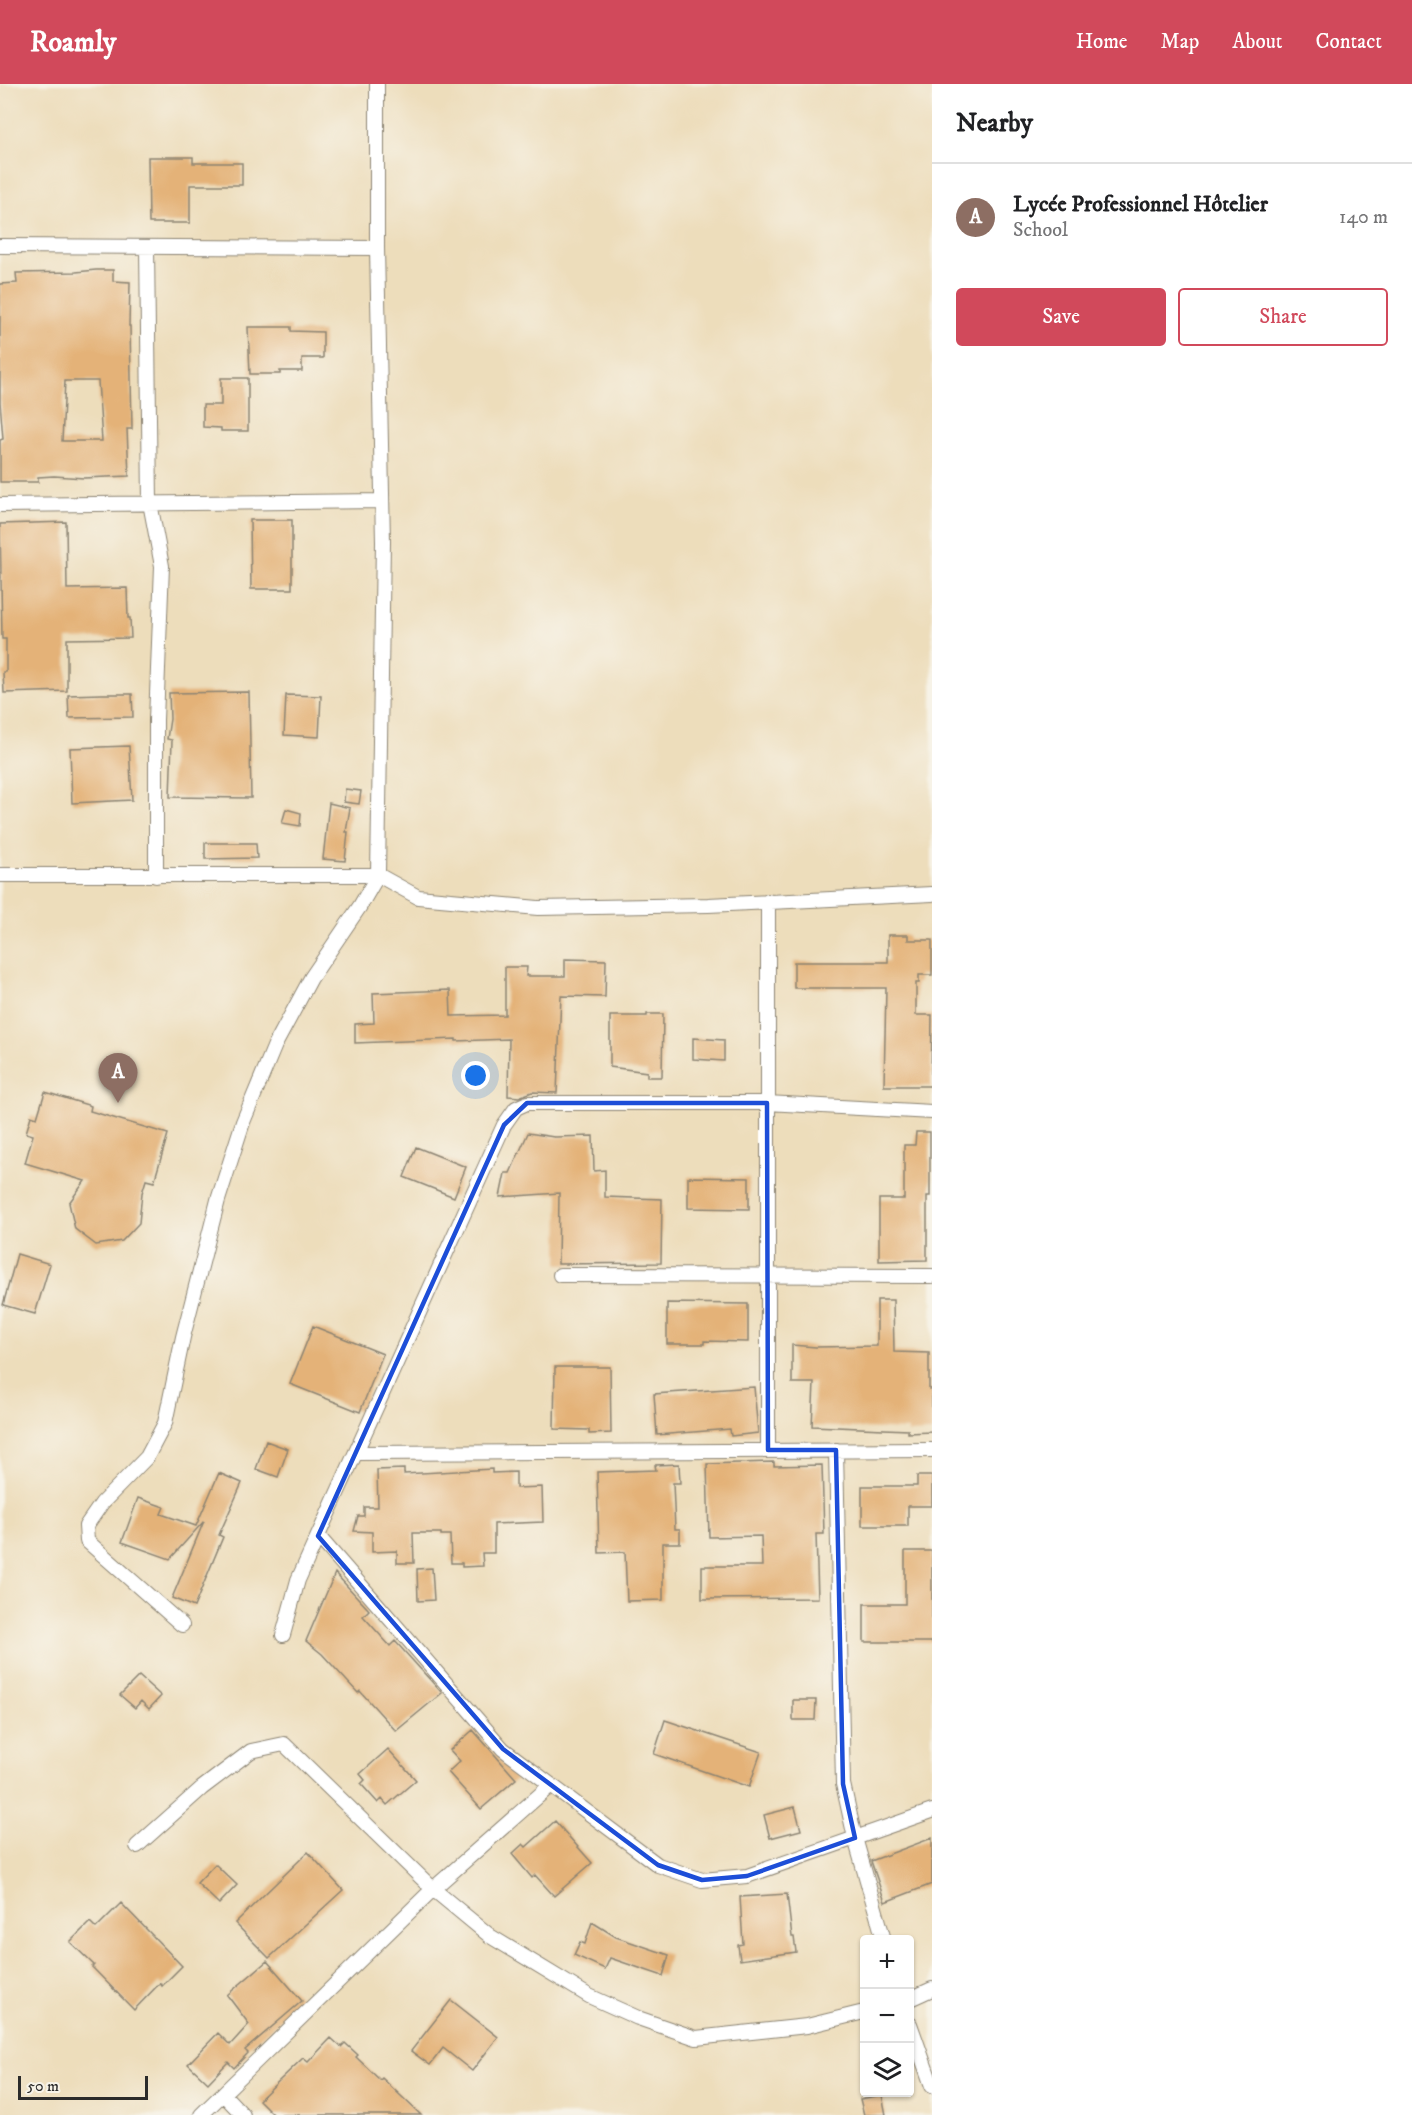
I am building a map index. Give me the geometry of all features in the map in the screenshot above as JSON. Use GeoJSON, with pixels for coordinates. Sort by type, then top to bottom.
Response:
{"type":"FeatureCollection","features":[{"type":"Feature","properties":{"kind":"street"},"geometry":{"type":"LineString","coordinates":[[182,1624],[87,1541],[86,1526],[102,1503],[147,1457],[165,1423],[187,1320],[218,1200],[243,1122],[275,1045],[310,978],[360,906],[378,875],[382,501],[377,248],[377,84]]}},
{"type":"Feature","properties":{"kind":"street"},"geometry":{"type":"LineString","coordinates":[[0,246],[377,248]]}},
{"type":"Feature","properties":{"kind":"street"},"geometry":{"type":"LineString","coordinates":[[147,247],[150,503],[162,566],[156,720],[156,876]]}},
{"type":"Feature","properties":{"kind":"street"},"geometry":{"type":"LineString","coordinates":[[0,505],[382,501]]}},
{"type":"Feature","properties":{"kind":"street"},"geometry":{"type":"LineString","coordinates":[[0,875],[378,875],[418,897],[538,908],[932,894]]}},
{"type":"Feature","properties":{"kind":"street"},"geometry":{"type":"LineString","coordinates":[[768,901],[768,1450]]}},
{"type":"Feature","properties":{"kind":"street"},"geometry":{"type":"LineString","coordinates":[[283,1635],[298,1580],[504,1125],[516,1108],[527,1103],[767,1103],[932,1112]]}},
{"type":"Feature","properties":{"kind":"street"},"geometry":{"type":"LineString","coordinates":[[560,1275],[932,1276]]}},
{"type":"Feature","properties":{"kind":"street"},"geometry":{"type":"LineString","coordinates":[[836,1450],[843,1784],[855,1838],[883,1935]]}},
{"type":"Feature","properties":{"kind":"street"},"geometry":{"type":"LineString","coordinates":[[356,1453],[932,1450]]}},
{"type":"Feature","properties":{"kind":"street"},"geometry":{"type":"LineString","coordinates":[[318,1536],[503,1749],[658,1865],[702,1880],[747,1876],[932,1811]]}},
{"type":"Feature","properties":{"kind":"street"},"geometry":{"type":"LineString","coordinates":[[137,1846],[202,1788],[251,1752],[284,1744],[433,1889],[490,1936],[589,1996],[638,2018],[696,2038],[807,2026],[860,2013]]}},
{"type":"Feature","properties":{"kind":"street"},"geometry":{"type":"LineString","coordinates":[[201,2115],[433,1889],[551,1785]]}},
{"type":"Feature","properties":{"kind":"street"},"geometry":{"type":"LineString","coordinates":[[914,1997],[932,1989]]}},
{"type":"Feature","properties":{"kind":"street"},"geometry":{"type":"LineString","coordinates":[[914,2037],[932,2086]]}},
{"type":"Feature","properties":{"kind":"street"},"geometry":{"type":"LineString","coordinates":[[223,2094],[243,2115]]}},
{"type":"Feature","properties":{"kind":"highlighted area"},"geometry":{"type":"Polygon","coordinates":[[[527,1103],[767,1103],[768,1450],[836,1450],[843,1784],[855,1838],[747,1876],[702,1880],[658,1865],[503,1749],[318,1536],[504,1125],[527,1103]]]}},
{"type":"Feature","properties":{"kind":"building"},"geometry":{"type":"Polygon","coordinates":[[[148,157],[193,157],[193,163],[242,163],[242,185],[190,185],[190,223],[149,223],[148,157]]]}},
{"type":"Feature","properties":{"kind":"building"},"geometry":{"type":"Polygon","coordinates":[[[113,270],[113,281],[130,282],[132,429],[127,429],[129,476],[84,478],[54,476],[38,477],[38,482],[0,482],[0,440],[3,439],[0,402],[0,284],[17,283],[16,273],[113,270]],[[65,381],[62,441],[102,441],[98,381],[65,381]]]}},
{"type":"Feature","properties":{"kind":"building"},"geometry":{"type":"Polygon","coordinates":[[[248,327],[291,327],[291,331],[323,332],[323,358],[302,358],[302,371],[250,374],[248,327]]]}},
{"type":"Feature","properties":{"kind":"building"},"geometry":{"type":"Polygon","coordinates":[[[221,378],[248,378],[248,431],[221,431],[221,428],[203,427],[203,405],[221,405],[221,378]]]}},
{"type":"Feature","properties":{"kind":"building"},"geometry":{"type":"Polygon","coordinates":[[[250,520],[292,520],[292,589],[251,589],[250,520]]]}},
{"type":"Feature","properties":{"kind":"building"},"geometry":{"type":"Polygon","coordinates":[[[66,522],[67,589],[127,588],[131,638],[67,639],[67,691],[4,693],[6,639],[2,639],[0,524],[66,522]]]}},
{"type":"Feature","properties":{"kind":"building"},"geometry":{"type":"Polygon","coordinates":[[[249,692],[251,798],[170,797],[172,740],[167,739],[170,719],[169,693],[249,692]]]}},
{"type":"Feature","properties":{"kind":"building"},"geometry":{"type":"Polygon","coordinates":[[[132,694],[133,717],[69,718],[68,695],[132,694]]]}},
{"type":"Feature","properties":{"kind":"building"},"geometry":{"type":"Polygon","coordinates":[[[286,695],[321,696],[319,737],[284,735],[286,695]]]}},
{"type":"Feature","properties":{"kind":"building"},"geometry":{"type":"Polygon","coordinates":[[[129,746],[132,800],[72,803],[70,748],[129,746]]]}},
{"type":"Feature","properties":{"kind":"building"},"geometry":{"type":"Polygon","coordinates":[[[345,789],[361,791],[359,804],[344,802],[345,789]]]}},
{"type":"Feature","properties":{"kind":"building"},"geometry":{"type":"Polygon","coordinates":[[[329,803],[350,808],[345,861],[323,859],[329,803]]]}},
{"type":"Feature","properties":{"kind":"building"},"geometry":{"type":"Polygon","coordinates":[[[286,809],[301,813],[300,826],[282,823],[286,809]]]}},
{"type":"Feature","properties":{"kind":"building"},"geometry":{"type":"Polygon","coordinates":[[[205,843],[256,843],[257,858],[205,859],[205,843]]]}},
{"type":"Feature","properties":{"kind":"building"},"geometry":{"type":"Polygon","coordinates":[[[888,935],[908,935],[908,940],[932,940],[932,975],[919,975],[919,983],[916,983],[916,1015],[932,1015],[931,1086],[884,1086],[886,988],[794,988],[794,962],[888,962],[888,935]]]}},
{"type":"Feature","properties":{"kind":"building"},"geometry":{"type":"Polygon","coordinates":[[[565,959],[606,960],[605,997],[561,996],[557,1093],[532,1092],[519,1097],[508,1096],[509,1039],[355,1043],[355,1024],[374,1023],[373,993],[450,990],[451,1016],[505,1015],[505,967],[527,967],[526,976],[565,976],[565,959]]]}},
{"type":"Feature","properties":{"kind":"building"},"geometry":{"type":"Polygon","coordinates":[[[647,1014],[663,1014],[662,1077],[647,1077],[647,1072],[610,1067],[610,1016],[647,1016],[647,1014]]]}},
{"type":"Feature","properties":{"kind":"building"},"geometry":{"type":"Polygon","coordinates":[[[693,1038],[724,1040],[724,1061],[693,1059],[693,1038]]]}},
{"type":"Feature","properties":{"kind":"building"},"geometry":{"type":"Polygon","coordinates":[[[45,1092],[91,1106],[90,1111],[168,1134],[154,1182],[146,1180],[142,1193],[139,1223],[122,1241],[96,1245],[75,1229],[69,1203],[85,1181],[25,1163],[33,1135],[26,1133],[31,1116],[37,1118],[45,1092]]]}},
{"type":"Feature","properties":{"kind":"building"},"geometry":{"type":"Polygon","coordinates":[[[916,1132],[930,1132],[927,1260],[879,1261],[879,1199],[904,1199],[904,1145],[915,1145],[916,1132]]]}},
{"type":"Feature","properties":{"kind":"building"},"geometry":{"type":"Polygon","coordinates":[[[528,1133],[554,1137],[593,1136],[594,1171],[605,1170],[605,1197],[662,1199],[661,1263],[558,1264],[559,1193],[500,1197],[505,1173],[510,1173],[528,1133]]]}},
{"type":"Feature","properties":{"kind":"building"},"geometry":{"type":"Polygon","coordinates":[[[416,1147],[466,1167],[454,1197],[404,1177],[416,1147]]]}},
{"type":"Feature","properties":{"kind":"building"},"geometry":{"type":"Polygon","coordinates":[[[688,1177],[749,1178],[749,1209],[688,1208],[688,1177]]]}},
{"type":"Feature","properties":{"kind":"building"},"geometry":{"type":"Polygon","coordinates":[[[17,1254],[50,1264],[35,1314],[3,1305],[17,1254]]]}},
{"type":"Feature","properties":{"kind":"building"},"geometry":{"type":"Polygon","coordinates":[[[877,1300],[893,1300],[894,1352],[929,1353],[932,1432],[908,1433],[908,1430],[812,1426],[814,1383],[792,1383],[792,1345],[877,1346],[877,1300]]]}},
{"type":"Feature","properties":{"kind":"building"},"geometry":{"type":"Polygon","coordinates":[[[667,1303],[748,1304],[748,1342],[704,1341],[704,1344],[667,1344],[667,1303]]]}},
{"type":"Feature","properties":{"kind":"building"},"geometry":{"type":"Polygon","coordinates":[[[313,1326],[383,1354],[360,1412],[290,1384],[313,1326]]]}},
{"type":"Feature","properties":{"kind":"building"},"geometry":{"type":"Polygon","coordinates":[[[555,1367],[610,1367],[611,1433],[589,1434],[589,1430],[554,1429],[555,1367]]]}},
{"type":"Feature","properties":{"kind":"building"},"geometry":{"type":"Polygon","coordinates":[[[754,1387],[758,1433],[731,1436],[730,1429],[657,1435],[654,1394],[754,1387]]]}},
{"type":"Feature","properties":{"kind":"building"},"geometry":{"type":"Polygon","coordinates":[[[266,1441],[288,1449],[278,1477],[256,1469],[266,1441]]]}},
{"type":"Feature","properties":{"kind":"building"},"geometry":{"type":"Polygon","coordinates":[[[774,1462],[774,1466],[822,1465],[824,1534],[816,1534],[818,1598],[702,1599],[702,1566],[762,1566],[761,1536],[709,1537],[707,1464],[774,1462]]]}},
{"type":"Feature","properties":{"kind":"building"},"geometry":{"type":"Polygon","coordinates":[[[679,1464],[680,1483],[673,1483],[675,1529],[680,1529],[680,1543],[663,1543],[663,1600],[627,1601],[625,1552],[599,1553],[597,1472],[656,1470],[655,1465],[679,1464]]]}},
{"type":"Feature","properties":{"kind":"building"},"geometry":{"type":"Polygon","coordinates":[[[404,1469],[404,1474],[492,1469],[492,1473],[516,1472],[516,1488],[542,1487],[543,1522],[494,1524],[494,1553],[482,1553],[483,1566],[462,1567],[462,1563],[451,1563],[450,1535],[441,1535],[441,1533],[413,1533],[414,1563],[397,1563],[397,1551],[372,1552],[372,1532],[354,1531],[358,1516],[364,1516],[364,1507],[378,1507],[377,1470],[404,1469]]]}},
{"type":"Feature","properties":{"kind":"building"},"geometry":{"type":"Polygon","coordinates":[[[219,1473],[242,1483],[219,1535],[223,1537],[194,1607],[172,1598],[204,1521],[170,1559],[122,1542],[138,1498],[164,1507],[161,1514],[196,1526],[219,1473]]]}},
{"type":"Feature","properties":{"kind":"building"},"geometry":{"type":"Polygon","coordinates":[[[917,1476],[932,1476],[932,1506],[908,1506],[908,1526],[862,1526],[862,1486],[917,1486],[917,1476]]]}},
{"type":"Feature","properties":{"kind":"building"},"geometry":{"type":"Polygon","coordinates":[[[905,1551],[932,1551],[932,1642],[864,1642],[864,1604],[905,1604],[905,1551]]]}},
{"type":"Feature","properties":{"kind":"building"},"geometry":{"type":"Polygon","coordinates":[[[432,1568],[434,1600],[418,1601],[417,1569],[432,1568]]]}},
{"type":"Feature","properties":{"kind":"building"},"geometry":{"type":"Polygon","coordinates":[[[335,1573],[369,1610],[363,1616],[390,1646],[395,1641],[442,1693],[396,1731],[360,1691],[358,1693],[322,1654],[306,1641],[335,1573]]]}},
{"type":"Feature","properties":{"kind":"building"},"geometry":{"type":"Polygon","coordinates":[[[139,1676],[161,1696],[149,1709],[141,1701],[135,1708],[120,1695],[139,1676]]]}},
{"type":"Feature","properties":{"kind":"building"},"geometry":{"type":"Polygon","coordinates":[[[793,1700],[816,1700],[815,1720],[793,1720],[793,1700]]]}},
{"type":"Feature","properties":{"kind":"building"},"geometry":{"type":"Polygon","coordinates":[[[665,1720],[761,1752],[749,1787],[654,1754],[665,1720]]]}},
{"type":"Feature","properties":{"kind":"building"},"geometry":{"type":"Polygon","coordinates":[[[473,1730],[516,1779],[481,1809],[448,1772],[460,1761],[450,1750],[473,1730]]]}},
{"type":"Feature","properties":{"kind":"building"},"geometry":{"type":"Polygon","coordinates":[[[388,1749],[416,1780],[387,1805],[382,1799],[378,1803],[361,1784],[365,1780],[360,1774],[388,1749]]]}},
{"type":"Feature","properties":{"kind":"building"},"geometry":{"type":"Polygon","coordinates":[[[795,1807],[801,1830],[770,1838],[764,1815],[795,1807]]]}},
{"type":"Feature","properties":{"kind":"building"},"geometry":{"type":"Polygon","coordinates":[[[555,1821],[592,1863],[554,1896],[535,1875],[532,1878],[512,1854],[523,1844],[526,1847],[555,1821]]]}},
{"type":"Feature","properties":{"kind":"building"},"geometry":{"type":"Polygon","coordinates":[[[932,1838],[932,1884],[885,1902],[871,1861],[932,1838]]]}},
{"type":"Feature","properties":{"kind":"building"},"geometry":{"type":"Polygon","coordinates":[[[308,1852],[343,1890],[269,1958],[235,1923],[308,1852]]]}},
{"type":"Feature","properties":{"kind":"building"},"geometry":{"type":"Polygon","coordinates":[[[215,1864],[237,1885],[219,1904],[197,1883],[215,1864]]]}},
{"type":"Feature","properties":{"kind":"building"},"geometry":{"type":"Polygon","coordinates":[[[787,1894],[796,1952],[740,1960],[738,1945],[743,1944],[740,1897],[787,1894]]]}},
{"type":"Feature","properties":{"kind":"building"},"geometry":{"type":"Polygon","coordinates":[[[121,1903],[182,1966],[162,1986],[160,1983],[134,2010],[70,1942],[90,1922],[96,1928],[121,1903]]]}},
{"type":"Feature","properties":{"kind":"building"},"geometry":{"type":"Polygon","coordinates":[[[592,1922],[616,1937],[669,1955],[663,1976],[610,1958],[605,1969],[574,1955],[580,1942],[585,1944],[592,1922]]]}},
{"type":"Feature","properties":{"kind":"building"},"geometry":{"type":"Polygon","coordinates":[[[267,1961],[302,2001],[245,2050],[248,2053],[234,2068],[228,2062],[208,2083],[188,2064],[218,2033],[230,2045],[249,2024],[227,1995],[267,1961]]]}},
{"type":"Feature","properties":{"kind":"building"},"geometry":{"type":"Polygon","coordinates":[[[451,2000],[498,2037],[472,2071],[443,2048],[430,2065],[411,2051],[451,2000]]]}},
{"type":"Feature","properties":{"kind":"building"},"geometry":{"type":"Polygon","coordinates":[[[331,2038],[341,2047],[345,2043],[380,2080],[382,2078],[421,2115],[274,2115],[259,2100],[303,2058],[308,2062],[331,2038]]]}},
{"type":"Feature","properties":{"kind":"building"},"geometry":{"type":"Polygon","coordinates":[[[882,2097],[886,2115],[864,2115],[860,2099],[882,2097]]]}},
{"type":"Feature","properties":{"kind":"place","name":"Lycée Professionnel Hôtelier"},"geometry":{"type":"Point","coordinates":[118,1103]}}]}
